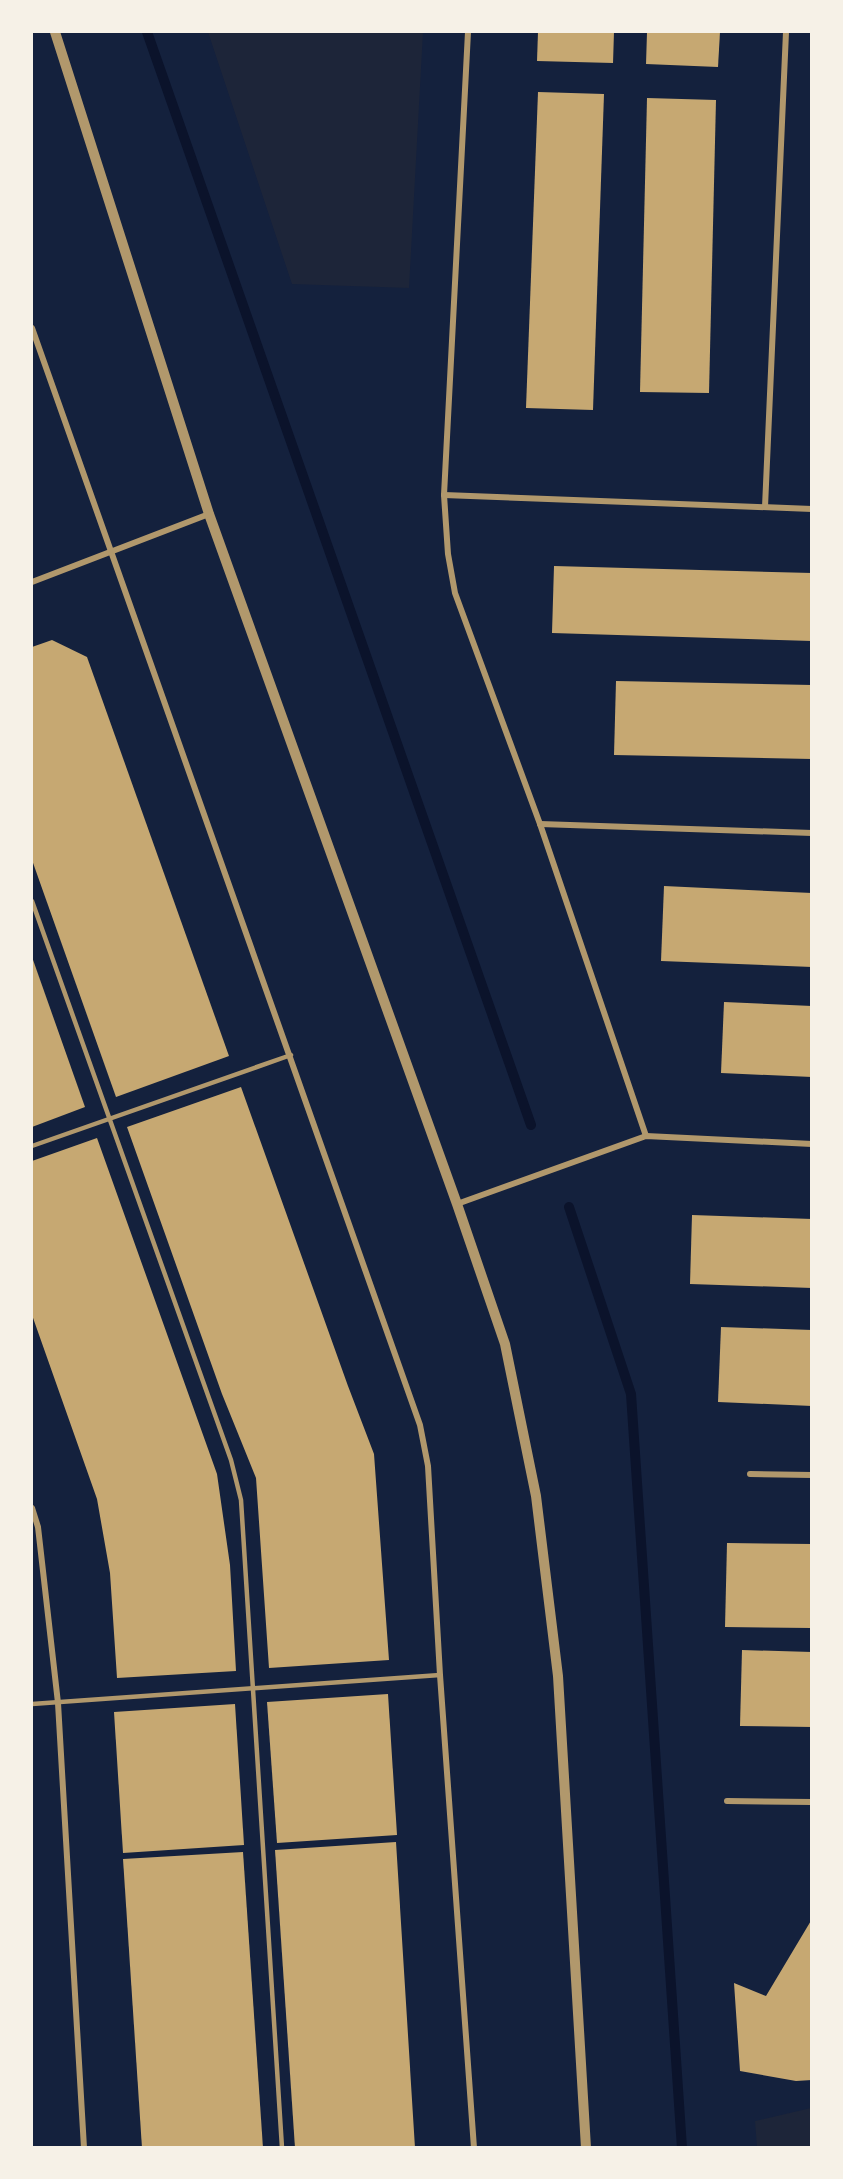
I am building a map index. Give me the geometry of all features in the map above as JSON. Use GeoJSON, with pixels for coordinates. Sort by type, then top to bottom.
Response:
{"type":"FeatureCollection","features":[{"type":"Feature","properties":{"kind":"street"},"geometry":{"type":"LineString","coordinates":[[55,32],[209,514],[458,1204],[505,1344],[536,1496],[558,1676],[586,2148]]}},
{"type":"Feature","properties":{"kind":"street"},"geometry":{"type":"LineString","coordinates":[[468,32],[444,495],[448,554],[455,593],[540,824],[646,1136]]}},
{"type":"Feature","properties":{"kind":"street"},"geometry":{"type":"LineString","coordinates":[[765,507],[786,32]]}},
{"type":"Feature","properties":{"kind":"street"},"geometry":{"type":"LineString","coordinates":[[32,328],[420,1425],[428,1466],[440,1675],[474,2148]]}},
{"type":"Feature","properties":{"kind":"street"},"geometry":{"type":"LineString","coordinates":[[444,495],[812,509]]}},
{"type":"Feature","properties":{"kind":"street"},"geometry":{"type":"LineString","coordinates":[[32,582],[209,514]]}},
{"type":"Feature","properties":{"kind":"street"},"geometry":{"type":"LineString","coordinates":[[540,824],[812,833]]}},
{"type":"Feature","properties":{"kind":"street"},"geometry":{"type":"LineString","coordinates":[[458,1204],[646,1136],[812,1144]]}},
{"type":"Feature","properties":{"kind":"street"},"geometry":{"type":"LineString","coordinates":[[750,1474],[812,1476]]}},
{"type":"Feature","properties":{"kind":"street"},"geometry":{"type":"LineString","coordinates":[[32,1508],[38,1527],[58,1702],[84,2148]]}},
{"type":"Feature","properties":{"kind":"street"},"geometry":{"type":"LineString","coordinates":[[727,1801],[812,1802]]}},
{"type":"Feature","properties":{"kind":"lane"},"geometry":{"type":"LineString","coordinates":[[32,901],[231,1460],[240,1500],[282,2148]]}},
{"type":"Feature","properties":{"kind":"lane"},"geometry":{"type":"LineString","coordinates":[[32,1146],[291,1055]]}},
{"type":"Feature","properties":{"kind":"lane"},"geometry":{"type":"LineString","coordinates":[[32,1704],[440,1675]]}},
{"type":"Feature","properties":{"kind":"shaded area"},"geometry":{"type":"Polygon","coordinates":[[[208,32],[423,32],[409,288],[292,284],[208,32]]]}},
{"type":"Feature","properties":{"kind":"shaded area"},"geometry":{"type":"Polygon","coordinates":[[[811,2108],[811,2147],[757,2147],[755,2121],[811,2108]]]}},
{"type":"Feature","properties":{"kind":"building"},"geometry":{"type":"Polygon","coordinates":[[[538,32],[614,32],[613,63],[537,61],[538,32]]]}},
{"type":"Feature","properties":{"kind":"building"},"geometry":{"type":"Polygon","coordinates":[[[647,32],[720,32],[718,67],[646,64],[647,32]]]}},
{"type":"Feature","properties":{"kind":"building"},"geometry":{"type":"Polygon","coordinates":[[[538,92],[604,94],[593,410],[526,408],[538,92]]]}},
{"type":"Feature","properties":{"kind":"building"},"geometry":{"type":"Polygon","coordinates":[[[647,98],[716,100],[709,393],[640,392],[647,98]]]}},
{"type":"Feature","properties":{"kind":"building"},"geometry":{"type":"Polygon","coordinates":[[[554,566],[812,573],[812,641],[552,633],[554,566]]]}},
{"type":"Feature","properties":{"kind":"building"},"geometry":{"type":"Polygon","coordinates":[[[52,640],[87,657],[229,1056],[116,1097],[32,860],[32,647],[52,640]]]}},
{"type":"Feature","properties":{"kind":"building"},"geometry":{"type":"Polygon","coordinates":[[[616,681],[812,685],[812,759],[614,755],[616,681]]]}},
{"type":"Feature","properties":{"kind":"building"},"geometry":{"type":"Polygon","coordinates":[[[664,886],[812,893],[812,967],[661,961],[664,886]]]}},
{"type":"Feature","properties":{"kind":"building"},"geometry":{"type":"Polygon","coordinates":[[[32,957],[85,1107],[32,1127],[32,957]]]}},
{"type":"Feature","properties":{"kind":"building"},"geometry":{"type":"Polygon","coordinates":[[[724,1002],[812,1006],[812,1077],[721,1073],[724,1002]]]}},
{"type":"Feature","properties":{"kind":"building"},"geometry":{"type":"Polygon","coordinates":[[[241,1087],[374,1454],[389,1660],[269,1668],[256,1478],[222,1394],[127,1127],[241,1087]]]}},
{"type":"Feature","properties":{"kind":"building"},"geometry":{"type":"Polygon","coordinates":[[[97,1138],[217,1474],[230,1565],[236,1671],[117,1678],[110,1573],[97,1499],[32,1315],[32,1161],[97,1138]]]}},
{"type":"Feature","properties":{"kind":"building"},"geometry":{"type":"Polygon","coordinates":[[[692,1215],[812,1219],[812,1288],[690,1284],[692,1215]]]}},
{"type":"Feature","properties":{"kind":"building"},"geometry":{"type":"Polygon","coordinates":[[[721,1327],[812,1330],[812,1406],[718,1402],[721,1327]]]}},
{"type":"Feature","properties":{"kind":"building"},"geometry":{"type":"Polygon","coordinates":[[[727,1543],[812,1544],[812,1628],[725,1627],[727,1543]]]}},
{"type":"Feature","properties":{"kind":"building"},"geometry":{"type":"Polygon","coordinates":[[[742,1650],[812,1652],[812,1727],[740,1726],[742,1650]]]}},
{"type":"Feature","properties":{"kind":"building"},"geometry":{"type":"Polygon","coordinates":[[[388,1694],[397,1835],[277,1843],[267,1702],[388,1694]]]}},
{"type":"Feature","properties":{"kind":"building"},"geometry":{"type":"Polygon","coordinates":[[[235,1704],[244,1845],[123,1853],[114,1712],[235,1704]]]}},
{"type":"Feature","properties":{"kind":"building"},"geometry":{"type":"Polygon","coordinates":[[[396,1842],[415,2148],[295,2148],[275,1850],[396,1842]]]}},
{"type":"Feature","properties":{"kind":"building"},"geometry":{"type":"Polygon","coordinates":[[[243,1852],[263,2148],[142,2148],[123,1859],[243,1852]]]}},
{"type":"Feature","properties":{"kind":"building"},"geometry":{"type":"Polygon","coordinates":[[[812,1919],[812,2080],[796,2081],[740,2071],[734,1983],[766,1996],[812,1919]]]}},
{"type":"Feature","properties":{"kind":"waterway"},"geometry":{"type":"LineString","coordinates":[[147,32],[531,1125]]}},
{"type":"Feature","properties":{"kind":"waterway"},"geometry":{"type":"LineString","coordinates":[[569,1207],[631,1394],[682,2148]]}}]}
